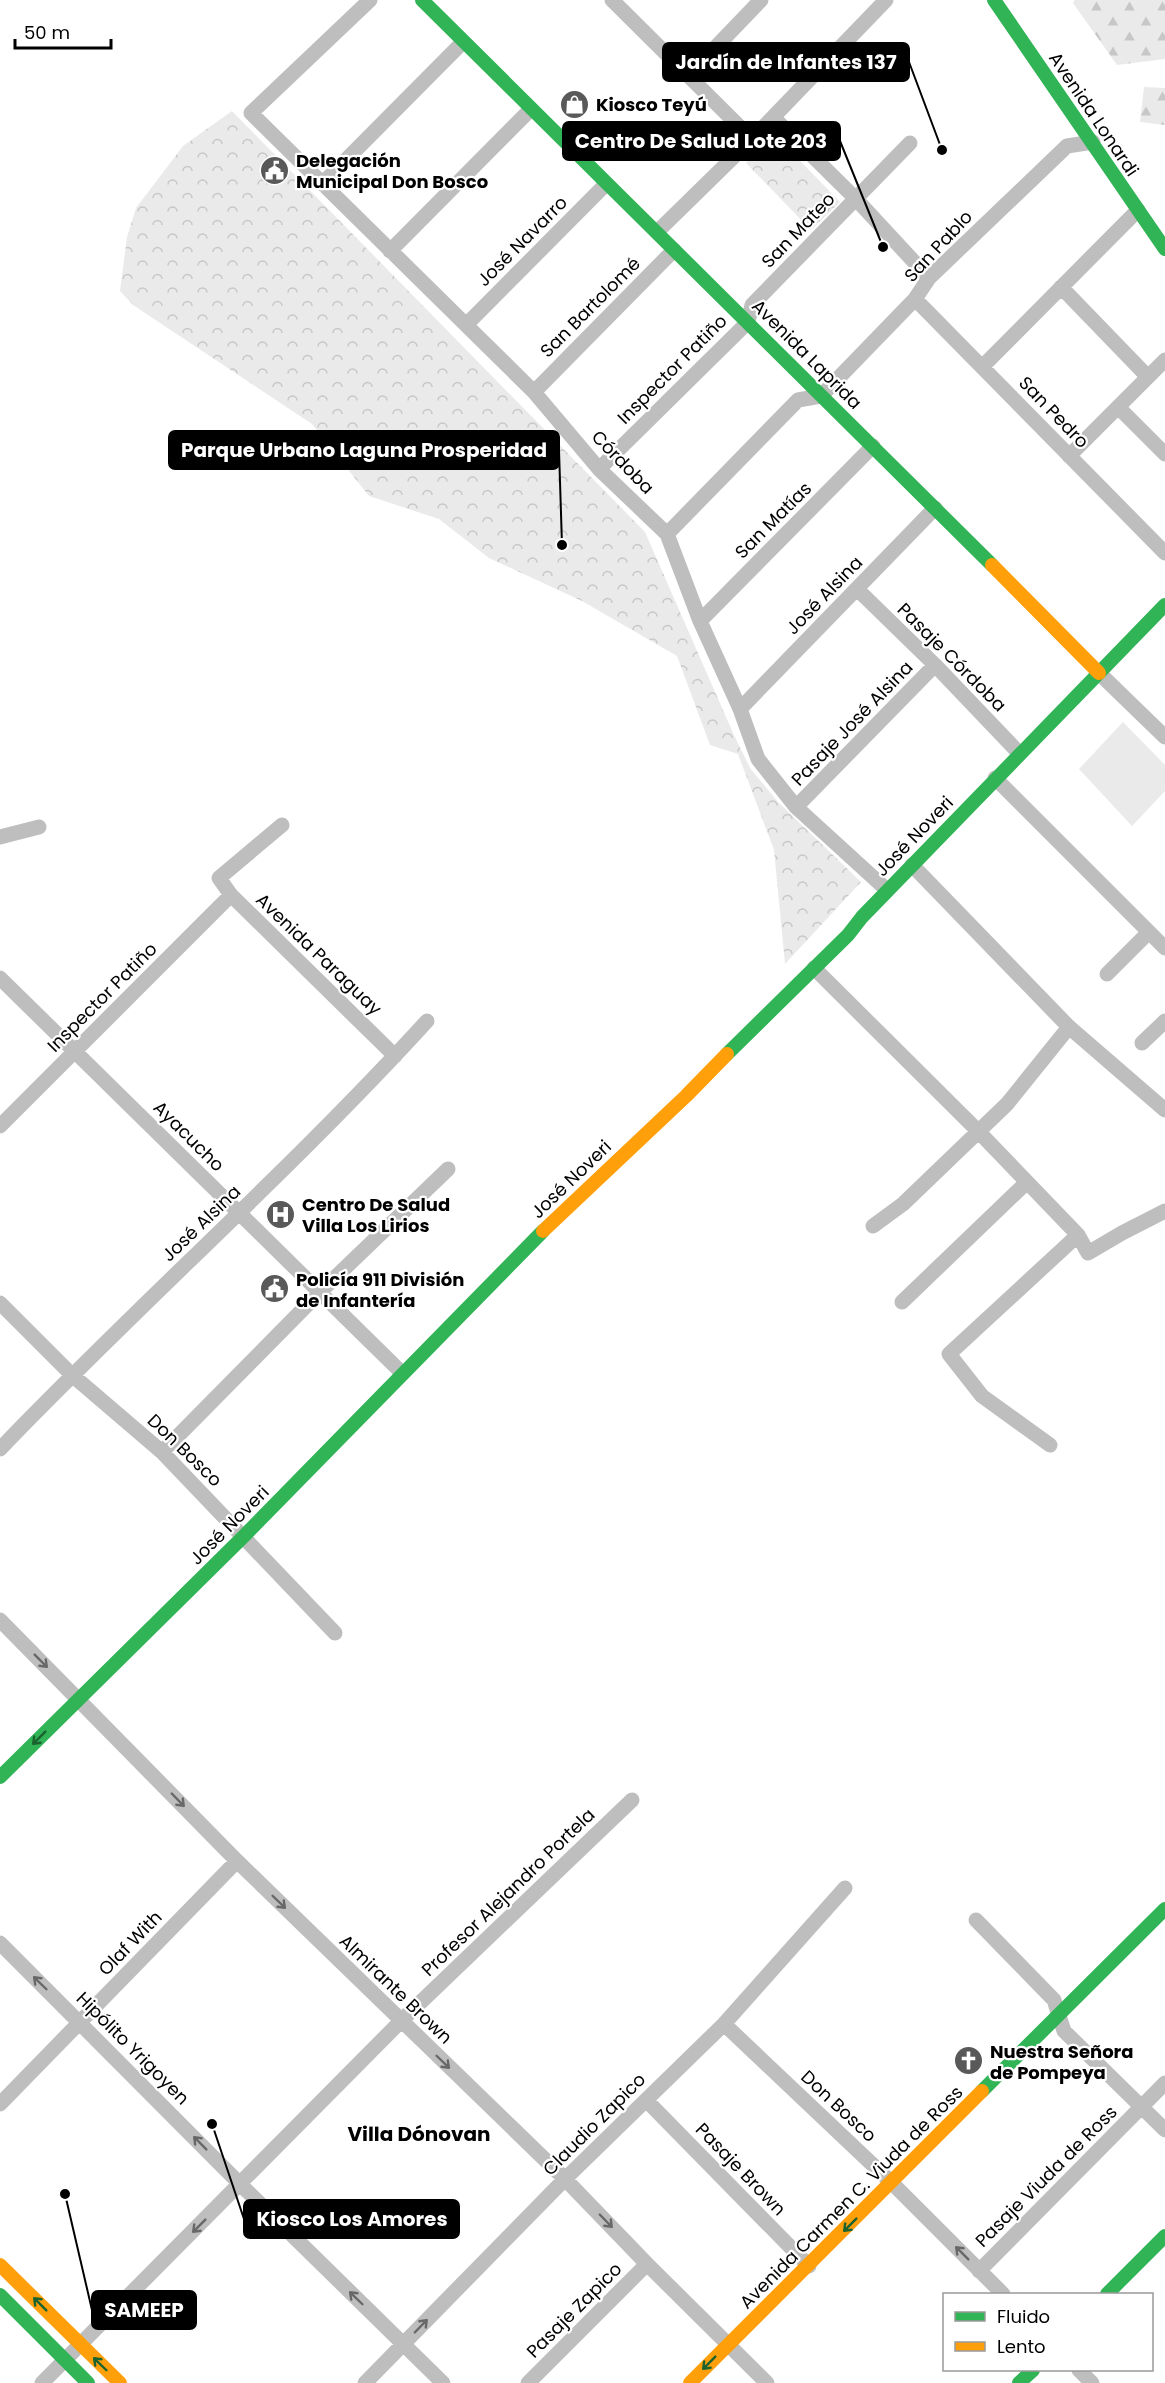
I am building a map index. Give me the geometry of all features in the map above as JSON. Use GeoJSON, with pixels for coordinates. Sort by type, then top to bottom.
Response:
{"type":"FeatureCollection","features":[{"type":"Feature","properties":{"kind":"street","name":"Córdoba"},"geometry":{"type":"LineString","coordinates":[[370,0],[251,113],[534,392],[599,469],[667,534],[700,621],[740,708],[758,759],[796,807],[887,890]]}},
{"type":"Feature","properties":{"kind":"street","name":"Avenida Laprida"},"geometry":{"type":"LineString","coordinates":[[422,0],[1165,737]]}},
{"type":"Feature","properties":{"kind":"street"},"geometry":{"type":"LineString","coordinates":[[612,0],[752,139]]}},
{"type":"Feature","properties":{"kind":"street"},"geometry":{"type":"LineString","coordinates":[[689,75],[761,0]]}},
{"type":"Feature","properties":{"kind":"street"},"geometry":{"type":"LineString","coordinates":[[657,232],[752,139],[886,0]]}},
{"type":"Feature","properties":{"kind":"street","name":"Avenida Lonardi"},"geometry":{"type":"LineString","coordinates":[[994,0],[1165,249]]}},
{"type":"Feature","properties":{"kind":"street"},"geometry":{"type":"LineString","coordinates":[[322,184],[463,42]]}},
{"type":"Feature","properties":{"kind":"street"},"geometry":{"type":"LineString","coordinates":[[390,251],[531,109]]}},
{"type":"Feature","properties":{"kind":"street"},"geometry":{"type":"LineString","coordinates":[[773,117],[856,198],[929,278]]}},
{"type":"Feature","properties":{"kind":"street","name":"San Pablo"},"geometry":{"type":"LineString","coordinates":[[821,396],[915,299],[929,278],[1067,146],[1093,142]]}},
{"type":"Feature","properties":{"kind":"street","name":"San Mateo"},"geometry":{"type":"LineString","coordinates":[[747,322],[752,305],[910,144]]}},
{"type":"Feature","properties":{"kind":"street","name":"José Navarro"},"geometry":{"type":"LineString","coordinates":[[466,325],[606,184]]}},
{"type":"Feature","properties":{"kind":"street"},"geometry":{"type":"LineString","coordinates":[[983,366],[1138,210]]}},
{"type":"Feature","properties":{"kind":"street","name":"San Bartolomé"},"geometry":{"type":"LineString","coordinates":[[534,392],[674,250]]}},
{"type":"Feature","properties":{"kind":"street"},"geometry":{"type":"LineString","coordinates":[[1061,287],[1148,377]]}},
{"type":"Feature","properties":{"kind":"street","name":"San Pedro"},"geometry":{"type":"LineString","coordinates":[[915,299],[1165,553]]}},
{"type":"Feature","properties":{"kind":"street","name":"Inspector Patiño"},"geometry":{"type":"LineString","coordinates":[[599,469],[747,322]]}},
{"type":"Feature","properties":{"kind":"street"},"geometry":{"type":"LineString","coordinates":[[1069,456],[1165,360]]}},
{"type":"Feature","properties":{"kind":"street"},"geometry":{"type":"LineString","coordinates":[[667,534],[798,400],[821,396]]}},
{"type":"Feature","properties":{"kind":"street"},"geometry":{"type":"LineString","coordinates":[[1118,407],[1165,454]]}},
{"type":"Feature","properties":{"kind":"street","name":"San Matías"},"geometry":{"type":"LineString","coordinates":[[700,621],[873,446]]}},
{"type":"Feature","properties":{"kind":"street","name":"José Alsina"},"geometry":{"type":"LineString","coordinates":[[740,708],[935,508]]}},
{"type":"Feature","properties":{"kind":"street","name":"Pasaje Córdoba"},"geometry":{"type":"LineString","coordinates":[[857,589],[935,665],[1019,753]]}},
{"type":"Feature","properties":{"kind":"street","name":"José Noveri"},"geometry":{"type":"LineString","coordinates":[[0,1777],[244,1536],[532,1241],[686,1096],[848,935],[887,890],[995,777],[1165,604]]}},
{"type":"Feature","properties":{"kind":"street","name":"Pasaje José Alsina"},"geometry":{"type":"LineString","coordinates":[[796,807],[935,665]]}},
{"type":"Feature","properties":{"kind":"street"},"geometry":{"type":"LineString","coordinates":[[995,777],[1165,948]]}},
{"type":"Feature","properties":{"kind":"street","name":"Avenida Paraguay"},"geometry":{"type":"LineString","coordinates":[[282,825],[219,878],[231,895],[395,1056]]}},
{"type":"Feature","properties":{"kind":"street"},"geometry":{"type":"LineString","coordinates":[[0,837],[39,828]]}},
{"type":"Feature","properties":{"kind":"street"},"geometry":{"type":"LineString","coordinates":[[912,865],[1069,1027],[1165,1110]]}},
{"type":"Feature","properties":{"kind":"street","name":"Inspector Patiño"},"geometry":{"type":"LineString","coordinates":[[0,1126],[231,895]]}},
{"type":"Feature","properties":{"kind":"street"},"geometry":{"type":"LineString","coordinates":[[1107,974],[1149,932]]}},
{"type":"Feature","properties":{"kind":"street"},"geometry":{"type":"LineString","coordinates":[[814,968],[977,1130],[1078,1235],[1088,1253],[1165,1211]]}},
{"type":"Feature","properties":{"kind":"street","name":"Ayacucho"},"geometry":{"type":"LineString","coordinates":[[0,978],[402,1373]]}},
{"type":"Feature","properties":{"kind":"street","name":"José Alsina"},"geometry":{"type":"LineString","coordinates":[[0,1449],[72,1374],[239,1214],[427,1021]]}},
{"type":"Feature","properties":{"kind":"street"},"geometry":{"type":"LineString","coordinates":[[1142,1043],[1165,1021]]}},
{"type":"Feature","properties":{"kind":"street"},"geometry":{"type":"LineString","coordinates":[[873,1226],[903,1204],[977,1130],[1007,1104],[1069,1027]]}},
{"type":"Feature","properties":{"kind":"street"},"geometry":{"type":"LineString","coordinates":[[162,1452],[319,1293],[448,1169]]}},
{"type":"Feature","properties":{"kind":"street"},"geometry":{"type":"LineString","coordinates":[[902,1302],[1027,1182]]}},
{"type":"Feature","properties":{"kind":"street"},"geometry":{"type":"LineString","coordinates":[[1050,1445],[982,1396],[949,1354],[1078,1235]]}},
{"type":"Feature","properties":{"kind":"street","name":"Don Bosco"},"geometry":{"type":"LineString","coordinates":[[0,1303],[72,1374],[162,1452],[335,1633]]}},
{"type":"Feature","properties":{"kind":"street","name":"Almirante Brown"},"geometry":{"type":"LineString","coordinates":[[0,1620],[237,1861],[566,2179],[647,2264],[767,2383]]}},
{"type":"Feature","properties":{"kind":"street","name":"Profesor Alejandro Portela"},"geometry":{"type":"LineString","coordinates":[[42,2383],[241,2185],[401,2021],[632,1800]]}},
{"type":"Feature","properties":{"kind":"street","name":"Olaf With"},"geometry":{"type":"LineString","coordinates":[[0,2104],[237,1861]]}},
{"type":"Feature","properties":{"kind":"street","name":"Claudio Zapico"},"geometry":{"type":"LineString","coordinates":[[365,2383],[723,2024],[844,1888]]}},
{"type":"Feature","properties":{"kind":"street","name":"Avenida Carmen C. Viuda de Ross"},"geometry":{"type":"LineString","coordinates":[[690,2383],[1165,1909]]}},
{"type":"Feature","properties":{"kind":"street"},"geometry":{"type":"LineString","coordinates":[[976,1920],[1054,2000],[1064,2031],[1165,2130]]}},
{"type":"Feature","properties":{"kind":"street","name":"Hipólito Yrigoyen"},"geometry":{"type":"LineString","coordinates":[[0,1943],[241,2185],[443,2383]]}},
{"type":"Feature","properties":{"kind":"street","name":"Don Bosco"},"geometry":{"type":"LineString","coordinates":[[723,2024],[892,2183],[1001,2293]]}},
{"type":"Feature","properties":{"kind":"street","name":"Pasaje Viuda de Ross"},"geometry":{"type":"LineString","coordinates":[[979,2271],[1165,2083]]}},
{"type":"Feature","properties":{"kind":"street","name":"Pasaje Brown"},"geometry":{"type":"LineString","coordinates":[[646,2100],[809,2266]]}},
{"type":"Feature","properties":{"kind":"street"},"geometry":{"type":"LineString","coordinates":[[1109,2293],[1165,2236]]}},
{"type":"Feature","properties":{"kind":"street","name":"Pasaje Zapico"},"geometry":{"type":"LineString","coordinates":[[528,2383],[647,2264]]}},
{"type":"Feature","properties":{"kind":"street"},"geometry":{"type":"LineString","coordinates":[[0,2265],[120,2383]]}},
{"type":"Feature","properties":{"kind":"street"},"geometry":{"type":"LineString","coordinates":[[0,2295],[88,2383]]}},
{"type":"Feature","properties":{"kind":"street"},"geometry":{"type":"LineString","coordinates":[[1019,2383],[1032,2371]]}},
{"type":"Feature","properties":{"kind":"street"},"geometry":{"type":"LineString","coordinates":[[1080,2371],[1092,2383]]}},
{"type":"Feature","properties":{"kind":"green space"},"geometry":{"type":"Polygon","coordinates":[[[1075,0],[1165,0],[1165,59],[1117,65],[1073,3],[1075,0]]]}},
{"type":"Feature","properties":{"kind":"green space"},"geometry":{"type":"Polygon","coordinates":[[[1144,87],[1165,88],[1165,125],[1140,122],[1144,87]]]}},
{"type":"Feature","properties":{"kind":"green space"},"geometry":{"type":"Polygon","coordinates":[[[232,111],[645,532],[750,768],[778,802],[861,882],[785,964],[774,850],[738,754],[710,745],[677,656],[582,601],[489,558],[439,519],[369,496],[312,424],[133,305],[120,291],[127,237],[136,208],[183,146],[232,111]]]}},
{"type":"Feature","properties":{"kind":"green space"},"geometry":{"type":"Polygon","coordinates":[[[775,135],[840,202],[811,230],[746,163],[775,135]]]}},
{"type":"Feature","properties":{"kind":"green space"},"geometry":{"type":"Polygon","coordinates":[[[1123,722],[1165,765],[1165,791],[1132,826],[1079,769],[1123,722]]]}},
{"type":"Feature","properties":{"kind":"traffic: fast"},"geometry":{"type":"LineString","coordinates":[[422,0],[992,565]]}},
{"type":"Feature","properties":{"kind":"traffic: fast"},"geometry":{"type":"LineString","coordinates":[[994,0],[1165,249]]}},
{"type":"Feature","properties":{"kind":"traffic: fast"},"geometry":{"type":"LineString","coordinates":[[727,1054],[848,935],[862,917],[1165,605]]}},
{"type":"Feature","properties":{"kind":"traffic: fast"},"geometry":{"type":"LineString","coordinates":[[0,1777],[244,1536],[543,1231]]}},
{"type":"Feature","properties":{"kind":"traffic: fast"},"geometry":{"type":"LineString","coordinates":[[982,2091],[1165,1909]]}},
{"type":"Feature","properties":{"kind":"traffic: fast"},"geometry":{"type":"LineString","coordinates":[[1108,2293],[1165,2236]]}},
{"type":"Feature","properties":{"kind":"traffic: fast"},"geometry":{"type":"LineString","coordinates":[[0,2295],[88,2383]]}},
{"type":"Feature","properties":{"kind":"traffic: fast"},"geometry":{"type":"LineString","coordinates":[[1019,2383],[1032,2371]]}},
{"type":"Feature","properties":{"kind":"traffic: slow"},"geometry":{"type":"LineString","coordinates":[[992,565],[1099,673]]}},
{"type":"Feature","properties":{"kind":"traffic: slow"},"geometry":{"type":"LineString","coordinates":[[543,1231],[686,1096],[727,1054]]}},
{"type":"Feature","properties":{"kind":"traffic: slow"},"geometry":{"type":"LineString","coordinates":[[690,2383],[982,2091]]}},
{"type":"Feature","properties":{"kind":"traffic: slow"},"geometry":{"type":"LineString","coordinates":[[0,2265],[120,2383]]}},
{"type":"Feature","properties":{"kind":"place","name":"Kiosco Teyú"},"geometry":{"type":"Point","coordinates":[575,104]}},
{"type":"Feature","properties":{"kind":"place","name":"Jardín de Infantes 137"},"geometry":{"type":"Point","coordinates":[942,150]}},
{"type":"Feature","properties":{"kind":"place","name":"Delegación Municipal Don Bosco"},"geometry":{"type":"Point","coordinates":[275,170]}},
{"type":"Feature","properties":{"kind":"place","name":"Centro De Salud Lote 203"},"geometry":{"type":"Point","coordinates":[883,247]}},
{"type":"Feature","properties":{"kind":"place","name":"Parque Urbano Laguna Prosperidad"},"geometry":{"type":"Point","coordinates":[562,545]}},
{"type":"Feature","properties":{"kind":"place","name":"Centro De Salud Villa Los Lirios"},"geometry":{"type":"Point","coordinates":[281,1214]}},
{"type":"Feature","properties":{"kind":"place","name":"Policía 911 División de Infantería"},"geometry":{"type":"Point","coordinates":[275,1289]}},
{"type":"Feature","properties":{"kind":"place","name":"Nuestra Señora de Pompeya"},"geometry":{"type":"Point","coordinates":[969,2061]}},
{"type":"Feature","properties":{"kind":"place","name":"Kiosco Los Amores"},"geometry":{"type":"Point","coordinates":[212,2124]}},
{"type":"Feature","properties":{"kind":"place","name":"SAMEEP"},"geometry":{"type":"Point","coordinates":[65,2194]}},
{"type":"Feature","properties":{"kind":"district","name":"Villa Dónovan"},"geometry":{"type":"Point","coordinates":[419,2134]}}]}
